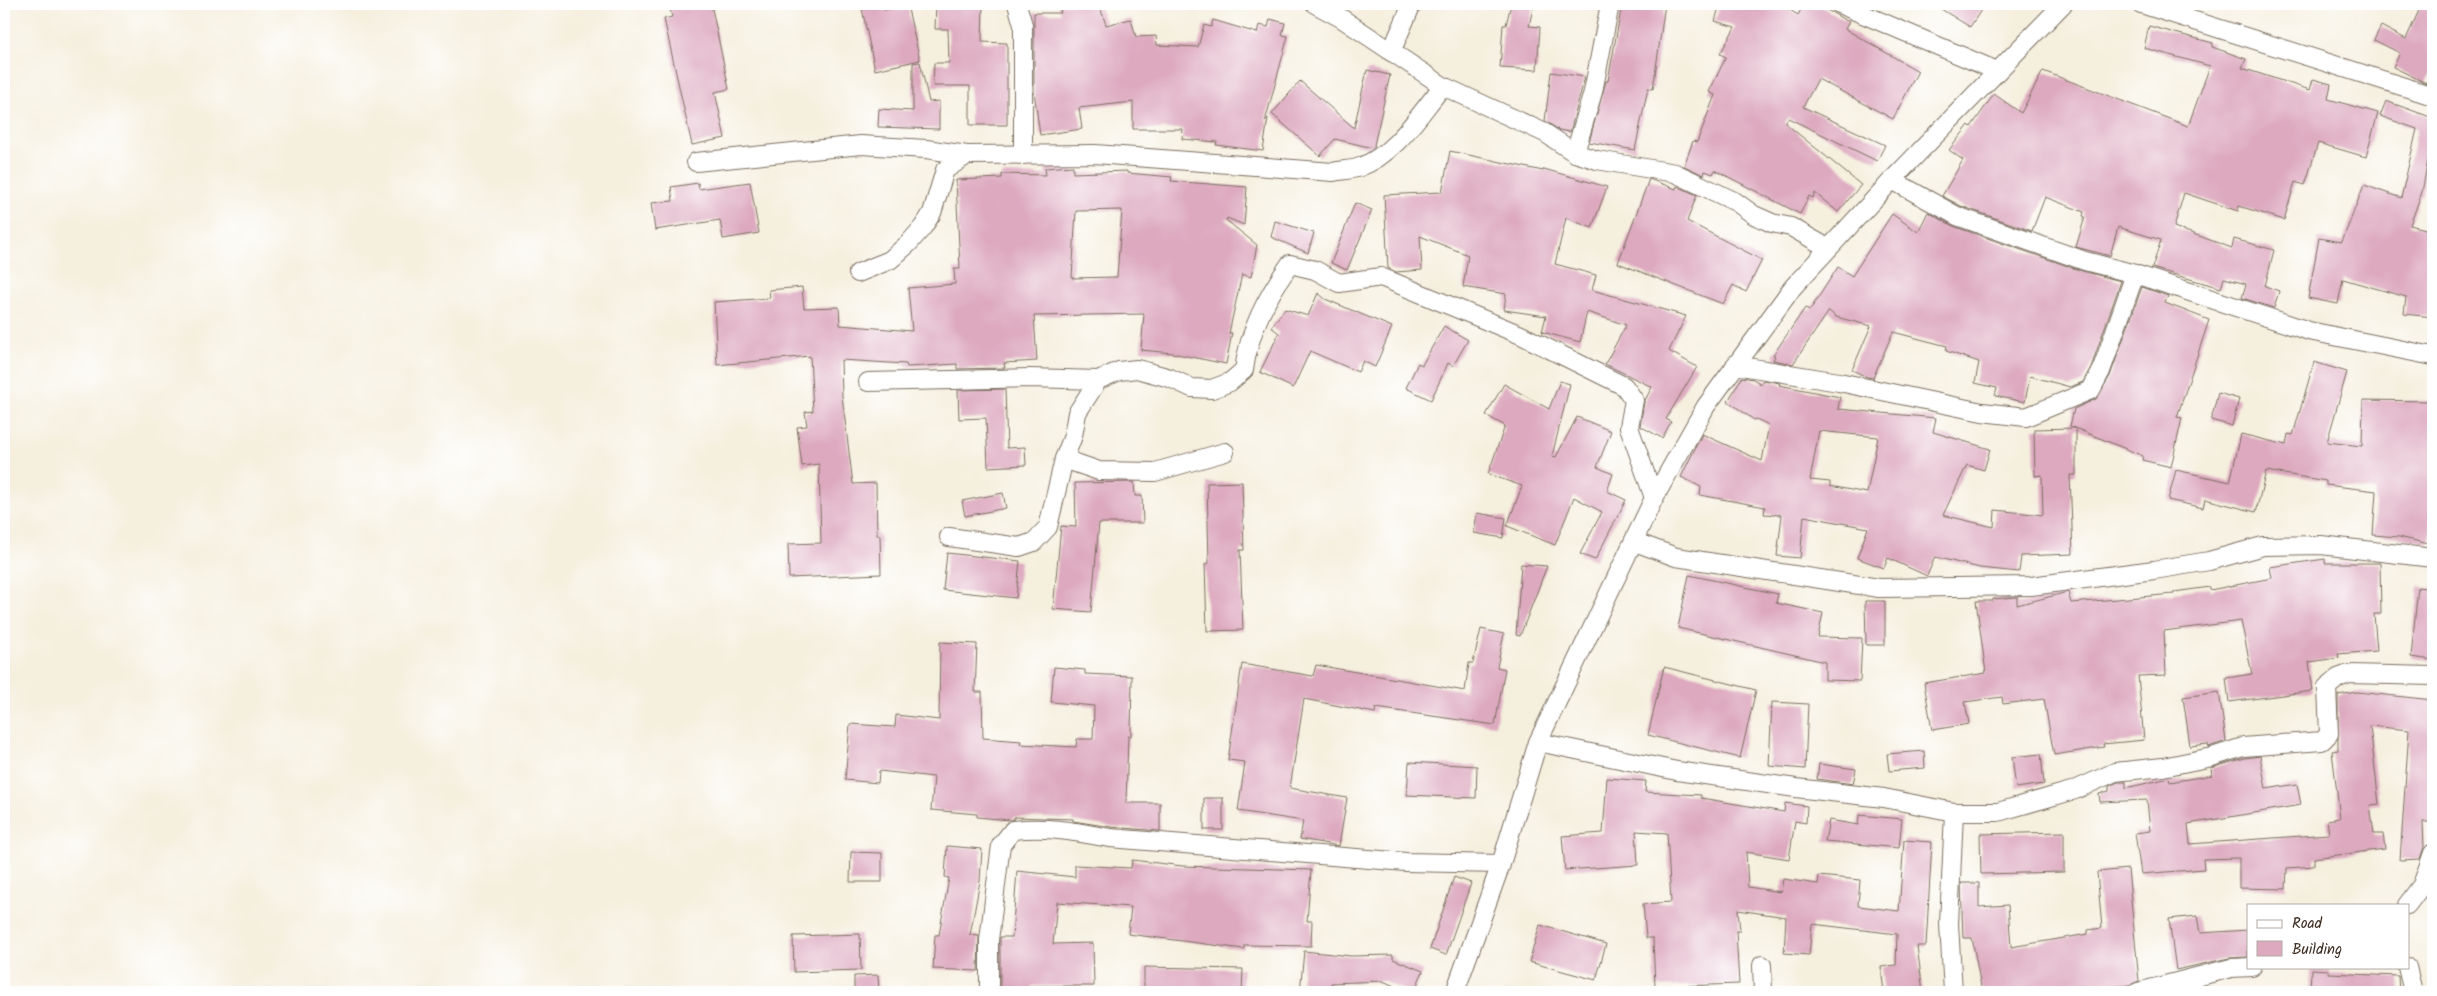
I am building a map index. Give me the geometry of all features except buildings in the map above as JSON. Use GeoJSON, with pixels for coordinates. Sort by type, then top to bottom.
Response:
{"type":"FeatureCollection","features":[{"type":"Feature","properties":{"kind":"street"},"geometry":{"type":"LineString","coordinates":[[1017,4],[1022,25],[1023,155]]}},
{"type":"Feature","properties":{"kind":"street"},"geometry":{"type":"LineString","coordinates":[[1316,4],[1341,18],[1443,86],[1545,133],[1575,153],[1597,160],[1675,173],[1736,202],[1754,215],[1772,223],[1791,227],[1828,248]]}},
{"type":"Feature","properties":{"kind":"street"},"geometry":{"type":"LineString","coordinates":[[1391,52],[1412,4]]}},
{"type":"Feature","properties":{"kind":"street"},"geometry":{"type":"LineString","coordinates":[[1575,153],[1593,92],[1610,4]]}},
{"type":"Feature","properties":{"kind":"street"},"geometry":{"type":"LineString","coordinates":[[1839,4],[1997,71]]}},
{"type":"Feature","properties":{"kind":"street"},"geometry":{"type":"LineString","coordinates":[[2141,4],[2433,96]]}},
{"type":"Feature","properties":{"kind":"street"},"geometry":{"type":"LineString","coordinates":[[1455,992],[1501,864],[1538,742],[1635,542],[1654,498],[1706,406],[1793,287],[1997,71],[2051,8]]}},
{"type":"Feature","properties":{"kind":"street"},"geometry":{"type":"LineString","coordinates":[[696,162],[861,145],[926,149],[967,155],[1095,154],[1333,172],[1360,167],[1381,156],[1398,140],[1443,86]]}},
{"type":"Feature","properties":{"kind":"street"},"geometry":{"type":"LineString","coordinates":[[858,273],[890,260],[909,243],[932,213],[945,170],[967,155]]}},
{"type":"Feature","properties":{"kind":"street"},"geometry":{"type":"LineString","coordinates":[[1892,180],[1957,216],[2085,261],[2135,274],[2309,331],[2433,356]]}},
{"type":"Feature","properties":{"kind":"street"},"geometry":{"type":"LineString","coordinates":[[868,382],[1030,378],[1098,380],[1119,371],[1137,369],[1170,378],[1192,388],[1212,389],[1230,382],[1244,370],[1247,351],[1256,324],[1269,296],[1290,264],[1315,270],[1338,283],[1381,277],[1521,335],[1624,386],[1634,400],[1630,427],[1654,498]]}},
{"type":"Feature","properties":{"kind":"street"},"geometry":{"type":"LineString","coordinates":[[1735,365],[1838,382],[1982,412],[2026,417],[2091,390],[2135,274]]}},
{"type":"Feature","properties":{"kind":"street"},"geometry":{"type":"LineString","coordinates":[[949,537],[1019,547],[1034,542],[1048,527],[1064,459],[1073,436],[1077,413],[1098,380]]}},
{"type":"Feature","properties":{"kind":"street"},"geometry":{"type":"LineString","coordinates":[[1064,459],[1099,471],[1155,472],[1225,452]]}},
{"type":"Feature","properties":{"kind":"street"},"geometry":{"type":"LineString","coordinates":[[1635,542],[1676,557],[1879,588],[2031,586],[2209,561],[2263,546],[2321,545],[2433,558]]}},
{"type":"Feature","properties":{"kind":"street"},"geometry":{"type":"LineString","coordinates":[[1538,742],[1677,772],[1884,798],[1954,812],[1998,812],[2067,793],[2115,772],[2163,767],[2212,757],[2243,747],[2322,741],[2329,734],[2327,687],[2338,678],[2349,674],[2433,676]]}},
{"type":"Feature","properties":{"kind":"street"},"geometry":{"type":"LineString","coordinates":[[1953,992],[1949,924],[1954,812]]}},
{"type":"Feature","properties":{"kind":"street"},"geometry":{"type":"LineString","coordinates":[[988,992],[989,940],[1001,845],[1013,830],[1036,827],[1070,830],[1110,838],[1406,862],[1501,864]]}},
{"type":"Feature","properties":{"kind":"street"},"geometry":{"type":"LineString","coordinates":[[2407,904],[2422,885],[2433,853]]}},
{"type":"Feature","properties":{"kind":"street"},"geometry":{"type":"LineString","coordinates":[[1762,964],[1763,992]]}},
{"type":"Feature","properties":{"kind":"street"},"geometry":{"type":"LineString","coordinates":[[2138,992],[2230,968],[2247,967]]}},
{"type":"Feature","properties":{"kind":"street"},"geometry":{"type":"LineString","coordinates":[[2407,968],[2412,992]]}}]}
